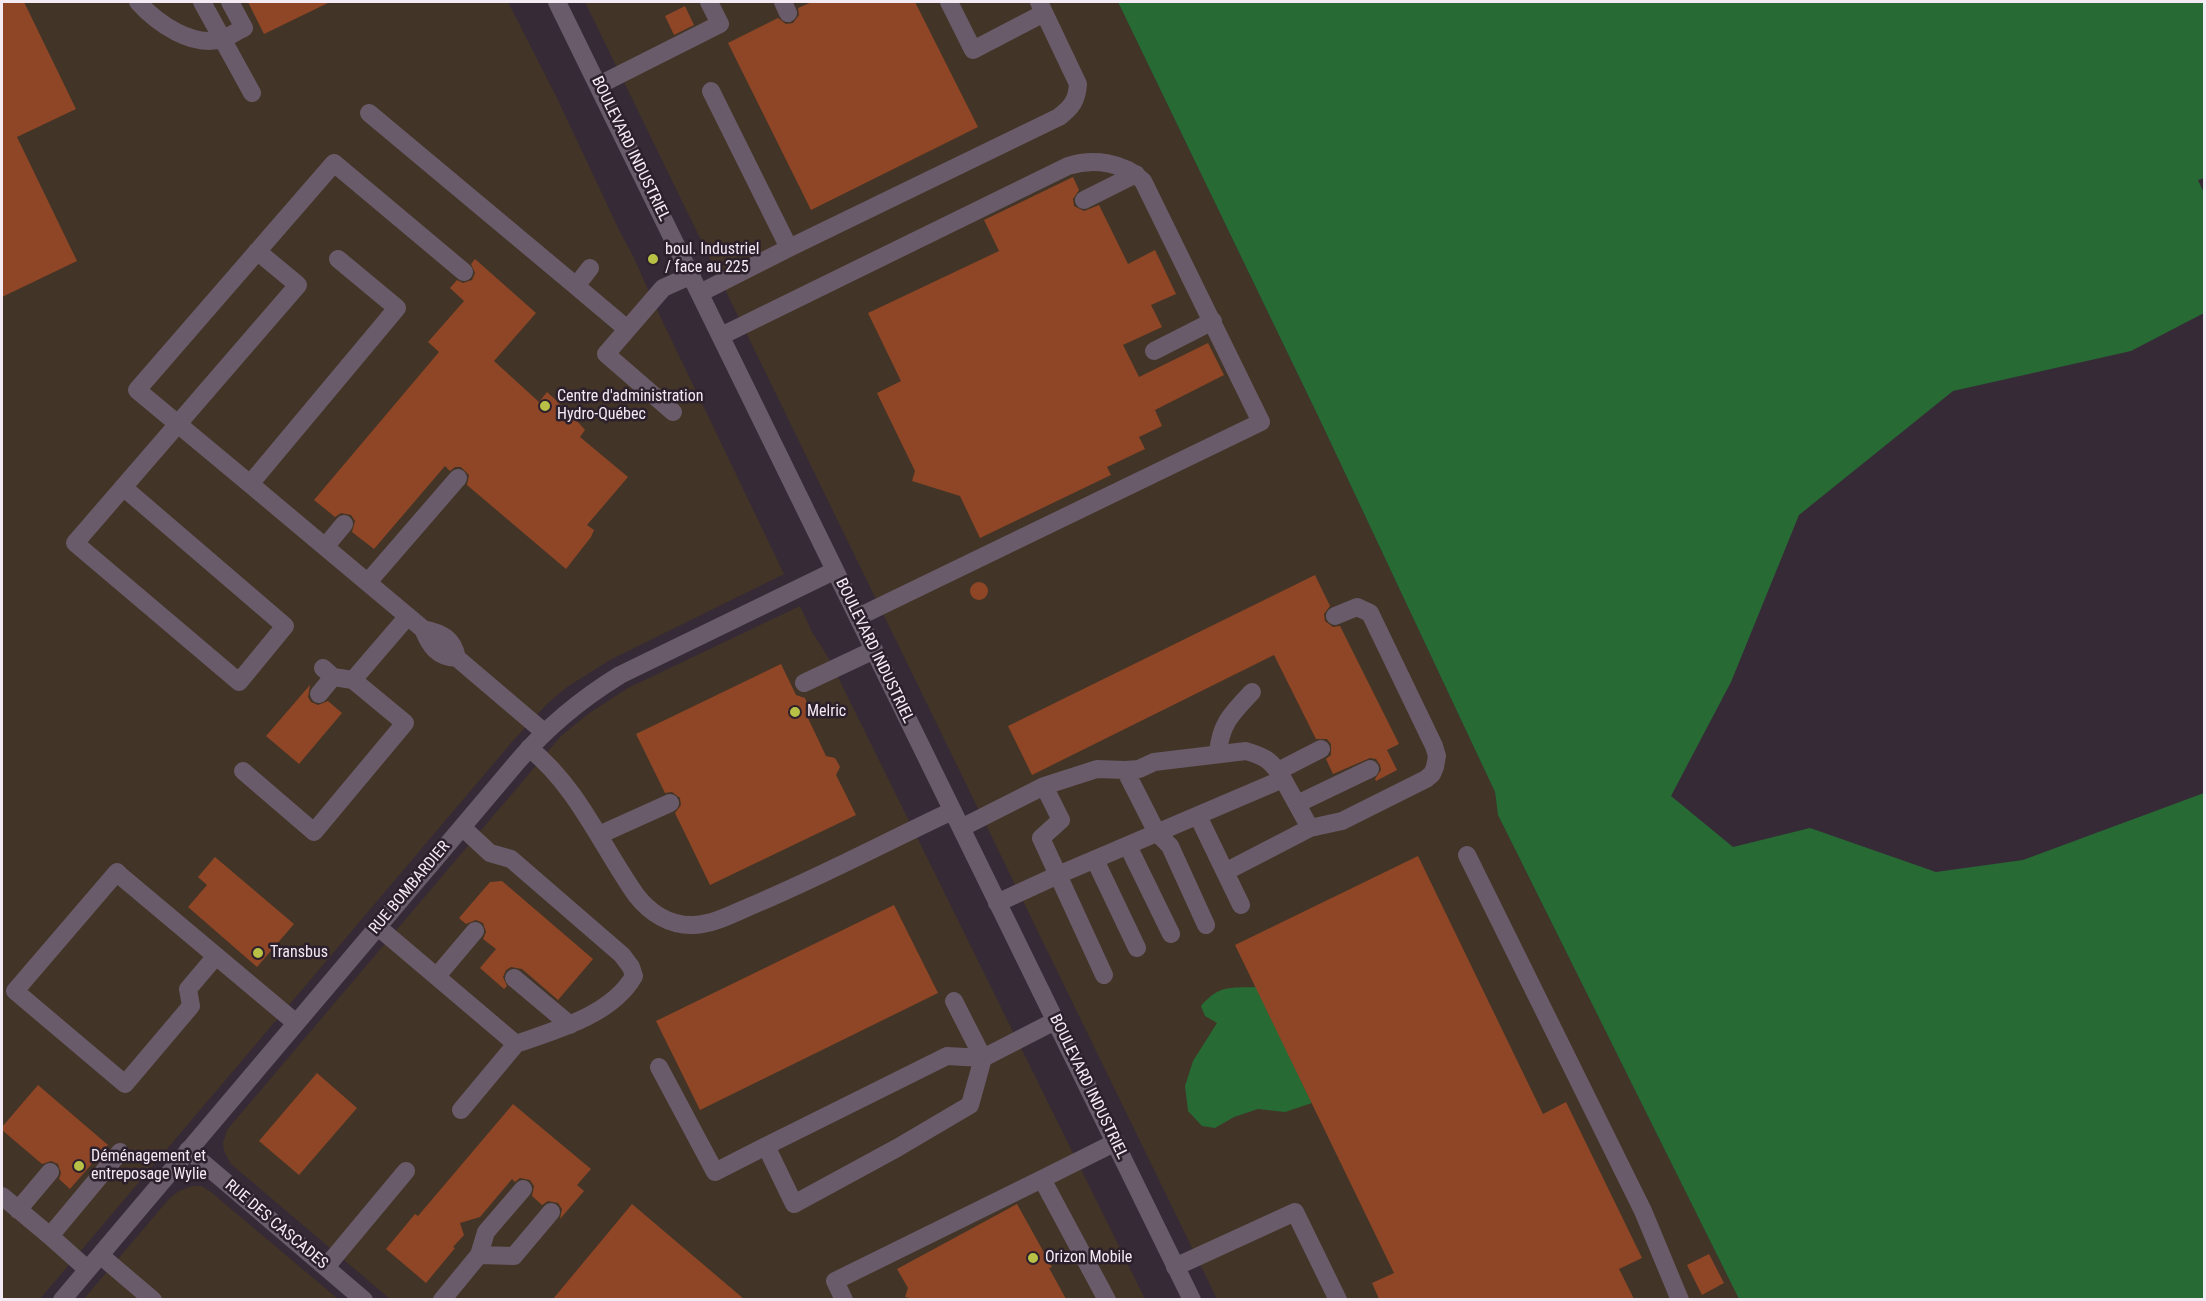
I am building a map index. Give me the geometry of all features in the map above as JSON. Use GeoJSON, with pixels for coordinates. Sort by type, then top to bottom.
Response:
{"type":"FeatureCollection","features":[{"type":"Feature","properties":{"kind":"street"},"geometry":{"type":"LineString","coordinates":[[138,2],[181,33],[201,40],[222,39],[244,28],[230,2]]}},
{"type":"Feature","properties":{"kind":"street"},"geometry":{"type":"LineString","coordinates":[[202,2],[252,93]]}},
{"type":"Feature","properties":{"kind":"street","name":"BOULEVARD INDUSTRIEL"},"geometry":{"type":"LineString","coordinates":[[557,2],[1192,1299]]}},
{"type":"Feature","properties":{"kind":"street"},"geometry":{"type":"LineString","coordinates":[[599,85],[720,24],[709,2]]}},
{"type":"Feature","properties":{"kind":"street"},"geometry":{"type":"LineString","coordinates":[[700,293],[1059,117],[1070,109],[1077,97],[1078,84],[1042,7],[973,50],[949,2]]}},
{"type":"Feature","properties":{"kind":"street"},"geometry":{"type":"LineString","coordinates":[[711,91],[789,248]]}},
{"type":"Feature","properties":{"kind":"street"},"geometry":{"type":"LineString","coordinates":[[369,113],[627,329]]}},
{"type":"Feature","properties":{"kind":"street"},"geometry":{"type":"LineString","coordinates":[[722,336],[1068,166],[1092,162],[1109,164],[1136,174],[1148,189],[1214,321],[1261,422],[858,617]]}},
{"type":"Feature","properties":{"kind":"street"},"geometry":{"type":"LineString","coordinates":[[464,272],[334,163],[137,390],[408,616],[423,628],[440,633],[454,645],[457,657],[544,732]]}},
{"type":"Feature","properties":{"kind":"street"},"geometry":{"type":"LineString","coordinates":[[1084,200],[1136,174]]}},
{"type":"Feature","properties":{"kind":"street"},"geometry":{"type":"LineString","coordinates":[[123,487],[285,626],[238,682],[75,543],[123,487],[298,285],[257,251]]}},
{"type":"Feature","properties":{"kind":"street"},"geometry":{"type":"LineString","coordinates":[[250,484],[397,308],[338,259]]}},
{"type":"Feature","properties":{"kind":"street"},"geometry":{"type":"LineString","coordinates":[[576,286],[590,268]]}},
{"type":"Feature","properties":{"kind":"street"},"geometry":{"type":"LineString","coordinates":[[673,412],[606,354],[663,288],[692,275]]}},
{"type":"Feature","properties":{"kind":"street"},"geometry":{"type":"LineString","coordinates":[[1154,351],[1214,321]]}},
{"type":"Feature","properties":{"kind":"street"},"geometry":{"type":"LineString","coordinates":[[368,582],[458,478]]}},
{"type":"Feature","properties":{"kind":"street"},"geometry":{"type":"LineString","coordinates":[[325,547],[344,524]]}},
{"type":"Feature","properties":{"kind":"street","name":"RUE BOMBARDIER"},"geometry":{"type":"LineString","coordinates":[[62,1299],[544,732],[585,698],[620,675],[834,571]]}},
{"type":"Feature","properties":{"kind":"street"},"geometry":{"type":"LineString","coordinates":[[1225,872],[1310,828],[1342,821],[1432,774],[1437,756],[1426,726],[1370,613],[1357,607],[1335,616]]}},
{"type":"Feature","properties":{"kind":"street"},"geometry":{"type":"LineString","coordinates":[[353,680],[408,616]]}},
{"type":"Feature","properties":{"kind":"street"},"geometry":{"type":"LineString","coordinates":[[804,683],[874,650]]}},
{"type":"Feature","properties":{"kind":"street"},"geometry":{"type":"LineString","coordinates":[[243,771],[314,832],[405,723],[353,680],[328,672],[319,694]]}},
{"type":"Feature","properties":{"kind":"street"},"geometry":{"type":"LineString","coordinates":[[1218,754],[1219,741],[1230,715],[1252,692]]}},
{"type":"Feature","properties":{"kind":"street"},"geometry":{"type":"LineString","coordinates":[[529,748],[555,771],[637,896],[657,916],[678,923],[694,925],[714,921],[772,897],[952,811]]}},
{"type":"Feature","properties":{"kind":"street"},"geometry":{"type":"LineString","coordinates":[[997,903],[1198,816],[1281,775],[1321,749]]}},
{"type":"Feature","properties":{"kind":"street"},"geometry":{"type":"LineString","coordinates":[[961,828],[1044,786],[1097,770],[1125,771],[1139,769],[1154,762],[1246,751],[1273,762],[1310,828]]}},
{"type":"Feature","properties":{"kind":"street"},"geometry":{"type":"LineString","coordinates":[[1297,804],[1370,769]]}},
{"type":"Feature","properties":{"kind":"street"},"geometry":{"type":"LineString","coordinates":[[1125,771],[1157,834],[1170,846],[1206,925]]}},
{"type":"Feature","properties":{"kind":"street"},"geometry":{"type":"LineString","coordinates":[[1044,786],[1061,820],[1041,838],[1104,975]]}},
{"type":"Feature","properties":{"kind":"street"},"geometry":{"type":"LineString","coordinates":[[599,835],[670,803]]}},
{"type":"Feature","properties":{"kind":"street"},"geometry":{"type":"LineString","coordinates":[[1198,816],[1241,905]]}},
{"type":"Feature","properties":{"kind":"street"},"geometry":{"type":"LineString","coordinates":[[461,1110],[516,1044],[570,1025],[601,1009],[629,984],[634,976],[631,967],[622,955],[512,859],[490,853],[462,827]]}},
{"type":"Feature","properties":{"kind":"street"},"geometry":{"type":"LineString","coordinates":[[1128,846],[1171,934]]}},
{"type":"Feature","properties":{"kind":"street"},"geometry":{"type":"LineString","coordinates":[[1467,855],[1644,1211],[1680,1299]]}},
{"type":"Feature","properties":{"kind":"street"},"geometry":{"type":"LineString","coordinates":[[1095,860],[1137,948]]}},
{"type":"Feature","properties":{"kind":"street"},"geometry":{"type":"LineString","coordinates":[[216,956],[188,988],[191,1006],[125,1084],[15,991],[117,872],[296,1023]]}},
{"type":"Feature","properties":{"kind":"street"},"geometry":{"type":"LineString","coordinates":[[378,927],[516,1044]]}},
{"type":"Feature","properties":{"kind":"street"},"geometry":{"type":"LineString","coordinates":[[437,976],[475,931]]}},
{"type":"Feature","properties":{"kind":"street"},"geometry":{"type":"LineString","coordinates":[[514,978],[570,1025]]}},
{"type":"Feature","properties":{"kind":"street"},"geometry":{"type":"LineString","coordinates":[[766,1146],[794,1204],[970,1105],[983,1058],[954,1000]]}},
{"type":"Feature","properties":{"kind":"street"},"geometry":{"type":"LineString","coordinates":[[659,1067],[715,1172],[947,1056],[983,1058],[1055,1021]]}},
{"type":"Feature","properties":{"kind":"street"},"geometry":{"type":"LineString","coordinates":[[844,1299],[835,1281],[1116,1142]]}},
{"type":"Feature","properties":{"kind":"street","name":"RUE DES CASCADES"},"geometry":{"type":"LineString","coordinates":[[188,1150],[364,1299]]}},
{"type":"Feature","properties":{"kind":"street"},"geometry":{"type":"LineString","coordinates":[[50,1236],[120,1152]]}},
{"type":"Feature","properties":{"kind":"street"},"geometry":{"type":"LineString","coordinates":[[326,1267],[406,1171]]}},
{"type":"Feature","properties":{"kind":"street"},"geometry":{"type":"LineString","coordinates":[[18,1210],[50,1172]]}},
{"type":"Feature","properties":{"kind":"street"},"geometry":{"type":"LineString","coordinates":[[1042,1179],[1107,1299]]}},
{"type":"Feature","properties":{"kind":"street"},"geometry":{"type":"LineString","coordinates":[[442,1299],[479,1255],[486,1232],[523,1189]]}},
{"type":"Feature","properties":{"kind":"street"},"geometry":{"type":"LineString","coordinates":[[2,1196],[87,1269]]}},
{"type":"Feature","properties":{"kind":"street"},"geometry":{"type":"LineString","coordinates":[[479,1255],[514,1256],[551,1212]]}},
{"type":"Feature","properties":{"kind":"street"},"geometry":{"type":"LineString","coordinates":[[1175,1267],[1295,1212],[1338,1299]]}},
{"type":"Feature","properties":{"kind":"street"},"geometry":{"type":"LineString","coordinates":[[100,1255],[153,1299]]}},
{"type":"Feature","properties":{"kind":"shaded area"},"geometry":{"type":"Polygon","coordinates":[[[2,2],[508,2],[557,98],[784,574],[610,660],[567,687],[548,703],[511,743],[40,1299],[2,1300],[2,2]]]}},
{"type":"Feature","properties":{"kind":"shaded area"},"geometry":{"type":"Polygon","coordinates":[[[585,2],[1118,2],[1320,420],[1495,792],[1498,815],[1739,1299],[1217,1299],[585,2]]]}},
{"type":"Feature","properties":{"kind":"shaded area"},"geometry":{"type":"Polygon","coordinates":[[[800,606],[812,632],[828,657],[1145,1299],[390,1299],[231,1164],[224,1151],[223,1143],[227,1130],[561,736],[588,714],[628,688],[800,606]]]}},
{"type":"Feature","properties":{"kind":"shaded area"},"geometry":{"type":"Polygon","coordinates":[[[192,1186],[202,1186],[212,1193],[338,1299],[83,1300],[169,1199],[179,1191],[192,1186]]]}},
{"type":"Feature","properties":{"kind":"green space"},"geometry":{"type":"Polygon","coordinates":[[[1118,2],[2204,2],[2204,178],[2198,180],[2204,193],[2204,313],[2131,351],[1953,391],[1799,515],[1731,682],[1671,796],[1733,847],[1810,828],[1936,872],[2023,860],[2204,793],[2204,1299],[1739,1299],[1498,815],[1495,792],[1320,420],[1118,2]]]}},
{"type":"Feature","properties":{"kind":"green space"},"geometry":{"type":"Polygon","coordinates":[[[1256,987],[1312,1103],[1285,1112],[1258,1109],[1234,1117],[1215,1128],[1202,1126],[1188,1111],[1185,1086],[1193,1061],[1217,1023],[1205,1016],[1201,1006],[1219,991],[1256,987]]]}},
{"type":"Feature","properties":{"kind":"building"},"geometry":{"type":"Polygon","coordinates":[[[2,2],[24,2],[76,109],[17,137],[77,261],[2,297],[2,2]]]}},
{"type":"Feature","properties":{"kind":"building"},"geometry":{"type":"Polygon","coordinates":[[[248,2],[330,2],[264,34],[248,2]]]}},
{"type":"Feature","properties":{"kind":"building"},"geometry":{"type":"Polygon","coordinates":[[[812,2],[915,2],[978,127],[811,210],[728,43],[778,18],[786,24],[793,23],[799,15],[798,8],[812,2]]]}},
{"type":"Feature","properties":{"kind":"building"},"geometry":{"type":"Polygon","coordinates":[[[685,6],[694,25],[674,35],[665,16],[685,6]]]}},
{"type":"Feature","properties":{"kind":"building"},"geometry":{"type":"Polygon","coordinates":[[[1073,177],[1079,190],[1073,199],[1074,206],[1084,211],[1099,205],[1128,264],[1155,250],[1176,294],[1151,305],[1162,327],[1123,345],[1139,377],[1208,343],[1224,375],[1155,410],[1162,426],[1139,437],[1145,449],[1107,467],[1111,475],[980,538],[960,496],[912,481],[915,471],[877,393],[901,381],[868,313],[999,251],[984,220],[1073,177]]]}},
{"type":"Feature","properties":{"kind":"building"},"geometry":{"type":"Polygon","coordinates":[[[475,259],[536,313],[494,361],[539,402],[547,392],[585,430],[580,437],[628,477],[587,525],[594,530],[591,537],[566,569],[467,485],[469,475],[461,467],[455,467],[450,471],[445,466],[374,549],[352,532],[355,521],[351,515],[341,513],[335,517],[314,500],[439,352],[428,342],[464,301],[450,288],[457,280],[463,283],[472,280],[475,273],[471,264],[475,259]]]}},
{"type":"Feature","properties":{"kind":"building"},"geometry":{"type":"Polygon","coordinates":[[[1315,575],[1330,606],[1324,614],[1325,621],[1333,627],[1340,626],[1399,744],[1387,750],[1397,770],[1376,781],[1381,770],[1380,765],[1376,759],[1370,758],[1333,774],[1326,759],[1331,755],[1331,744],[1327,739],[1316,739],[1274,655],[1032,775],[1008,726],[1315,575]]]}},
{"type":"Feature","properties":{"kind":"building"},"geometry":{"type":"Polygon","coordinates":[[[979,582],[985,585],[988,591],[985,597],[979,600],[973,597],[970,591],[973,585],[979,582]]]}},
{"type":"Feature","properties":{"kind":"building"},"geometry":{"type":"Polygon","coordinates":[[[781,664],[796,695],[805,698],[810,708],[807,716],[826,756],[835,758],[840,767],[836,775],[856,815],[710,885],[675,813],[681,805],[680,798],[672,792],[665,793],[636,734],[781,664]]]}},
{"type":"Feature","properties":{"kind":"building"},"geometry":{"type":"Polygon","coordinates":[[[310,685],[308,697],[311,702],[318,705],[328,701],[342,713],[299,764],[266,736],[310,685]]]}},
{"type":"Feature","properties":{"kind":"building"},"geometry":{"type":"Polygon","coordinates":[[[1418,856],[1543,1114],[1566,1102],[1642,1258],[1619,1269],[1634,1299],[1379,1299],[1372,1283],[1394,1273],[1235,945],[1418,856]]]}},
{"type":"Feature","properties":{"kind":"building"},"geometry":{"type":"Polygon","coordinates":[[[215,857],[294,924],[257,967],[188,907],[207,885],[198,877],[215,857]]]}},
{"type":"Feature","properties":{"kind":"building"},"geometry":{"type":"Polygon","coordinates":[[[502,881],[593,959],[558,1000],[522,969],[511,967],[506,970],[503,977],[507,986],[504,989],[480,968],[496,949],[483,939],[486,932],[483,923],[476,920],[466,924],[459,918],[490,882],[502,881]]]}},
{"type":"Feature","properties":{"kind":"building"},"geometry":{"type":"Polygon","coordinates":[[[894,905],[938,993],[700,1110],[656,1021],[894,905]]]}},
{"type":"Feature","properties":{"kind":"building"},"geometry":{"type":"Polygon","coordinates":[[[317,1073],[357,1108],[299,1175],[259,1141],[317,1073]]]}},
{"type":"Feature","properties":{"kind":"building"},"geometry":{"type":"Polygon","coordinates":[[[38,1085],[108,1145],[70,1189],[59,1179],[61,1173],[58,1164],[51,1161],[42,1164],[2,1130],[2,1127],[38,1085]]]}},
{"type":"Feature","properties":{"kind":"building"},"geometry":{"type":"Polygon","coordinates":[[[513,1104],[591,1169],[577,1185],[584,1191],[560,1219],[562,1209],[558,1203],[548,1201],[542,1205],[532,1196],[534,1186],[530,1180],[520,1178],[515,1182],[512,1179],[480,1217],[460,1223],[464,1235],[426,1283],[386,1249],[415,1214],[418,1216],[513,1104]]]}},
{"type":"Feature","properties":{"kind":"building"},"geometry":{"type":"Polygon","coordinates":[[[632,1204],[744,1299],[553,1299],[632,1204]]]}},
{"type":"Feature","properties":{"kind":"building"},"geometry":{"type":"Polygon","coordinates":[[[1017,1204],[1052,1267],[1049,1268],[1066,1299],[915,1299],[905,1297],[908,1288],[897,1269],[1017,1204]]]}},
{"type":"Feature","properties":{"kind":"building"},"geometry":{"type":"Polygon","coordinates":[[[1709,1254],[1724,1283],[1702,1295],[1687,1265],[1709,1254]]]}},
{"type":"Feature","properties":{"kind":"place","name":"boul. Industriel / face au 225"},"geometry":{"type":"Point","coordinates":[653,259]}},
{"type":"Feature","properties":{"kind":"place","name":"Centre d'administration Hydro-Québec"},"geometry":{"type":"Point","coordinates":[545,406]}},
{"type":"Feature","properties":{"kind":"place","name":"Melric"},"geometry":{"type":"Point","coordinates":[795,712]}},
{"type":"Feature","properties":{"kind":"place","name":"Transbus"},"geometry":{"type":"Point","coordinates":[258,953]}},
{"type":"Feature","properties":{"kind":"place","name":"Déménagement et entreposage Wylie"},"geometry":{"type":"Point","coordinates":[79,1166]}},
{"type":"Feature","properties":{"kind":"place","name":"Orizon Mobile"},"geometry":{"type":"Point","coordinates":[1033,1258]}}]}
